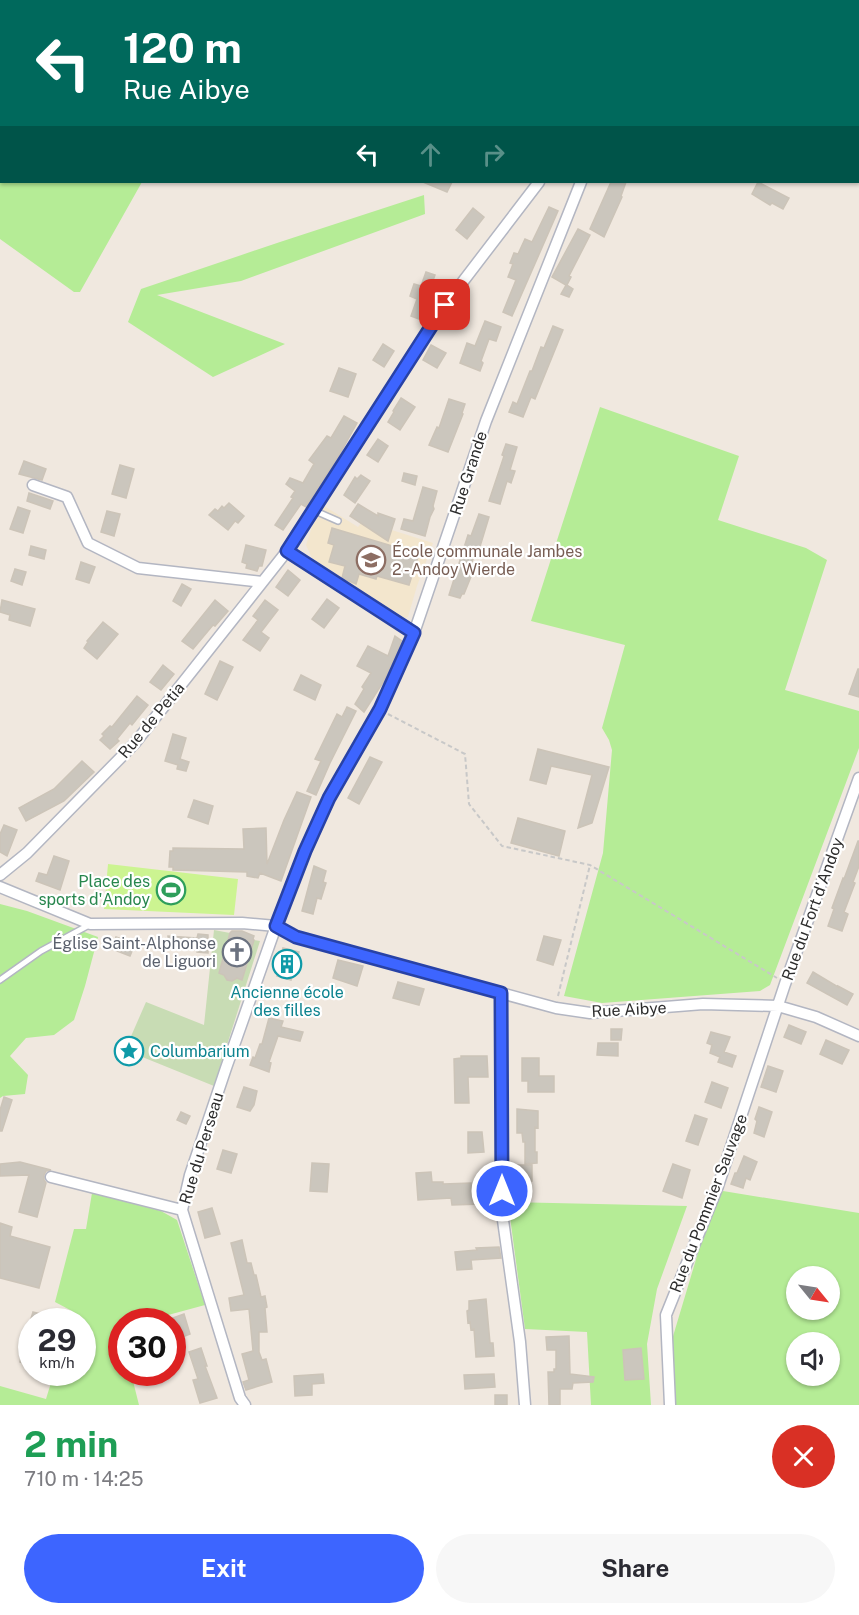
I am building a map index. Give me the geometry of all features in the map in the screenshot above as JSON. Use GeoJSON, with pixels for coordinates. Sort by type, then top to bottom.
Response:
{"type":"FeatureCollection","features":[{"type":"Feature","properties":{"kind":"street","name":"Rue de Petia"},"geometry":{"type":"LineString","coordinates":[[0,875],[27,853],[135,743],[287,551],[445,305],[538,183]]}},
{"type":"Feature","properties":{"kind":"street","name":"Rue Grande"},"geometry":{"type":"LineString","coordinates":[[276,926],[305,851],[329,798],[380,709],[414,633],[486,421],[581,183]]}},
{"type":"Feature","properties":{"kind":"street"},"geometry":{"type":"LineString","coordinates":[[33,484],[67,497],[88,543],[138,568],[262,582]]}},
{"type":"Feature","properties":{"kind":"street"},"geometry":{"type":"LineString","coordinates":[[287,551],[414,633]]}},
{"type":"Feature","properties":{"kind":"street","name":"Rue du Fort d'Andoy"},"geometry":{"type":"LineString","coordinates":[[778,1006],[859,778]]}},
{"type":"Feature","properties":{"kind":"street"},"geometry":{"type":"LineString","coordinates":[[0,887],[90,924],[242,923],[276,926]]}},
{"type":"Feature","properties":{"kind":"street","name":"Rue Aibye"},"geometry":{"type":"LineString","coordinates":[[276,926],[296,937],[556,1008],[590,1013],[703,1005],[778,1006],[816,1017],[859,1036]]}},
{"type":"Feature","properties":{"kind":"street","name":"Rue du Perseau"},"geometry":{"type":"LineString","coordinates":[[245,1405],[240,1398],[182,1210],[194,1165],[226,1068],[276,926]]}},
{"type":"Feature","properties":{"kind":"street"},"geometry":{"type":"LineString","coordinates":[[501,993],[502,1213],[520,1342],[525,1405]]}},
{"type":"Feature","properties":{"kind":"street","name":"Rue du Pommier Sauvage"},"geometry":{"type":"LineString","coordinates":[[670,1405],[666,1315],[718,1186],[778,1006]]}},
{"type":"Feature","properties":{"kind":"street"},"geometry":{"type":"LineString","coordinates":[[51,1177],[182,1210]]}},
{"type":"Feature","properties":{"kind":"lane"},"geometry":{"type":"LineString","coordinates":[[313,510],[338,521]]}},
{"type":"Feature","properties":{"kind":"lane"},"geometry":{"type":"LineString","coordinates":[[0,980],[41,951],[90,924]]}},
{"type":"Feature","properties":{"kind":"path"},"geometry":{"type":"LineString","coordinates":[[380,709],[465,754],[469,804],[502,846],[590,865],[785,984]]}},
{"type":"Feature","properties":{"kind":"path"},"geometry":{"type":"LineString","coordinates":[[556,1008],[590,865]]}},
{"type":"Feature","properties":{"kind":"shaded area","name":"École communale Jambes 2 - Andoy Wierde"},"geometry":{"type":"Polygon","coordinates":[[[324,506],[358,527],[363,521],[433,543],[408,617],[400,619],[324,569],[312,558],[306,545],[313,524],[324,506]]]}},
{"type":"Feature","properties":{"kind":"green space"},"geometry":{"type":"Polygon","coordinates":[[[0,183],[141,183],[80,292],[74,292],[0,239],[0,183]]]}},
{"type":"Feature","properties":{"kind":"green space"},"geometry":{"type":"Polygon","coordinates":[[[424,195],[425,214],[241,281],[157,295],[285,344],[213,377],[128,322],[141,289],[424,195]]]}},
{"type":"Feature","properties":{"kind":"green space"},"geometry":{"type":"Polygon","coordinates":[[[600,407],[739,456],[718,520],[806,548],[827,560],[785,690],[859,711],[859,748],[770,985],[760,991],[602,1003],[564,996],[603,853],[612,750],[602,728],[625,645],[531,621],[600,407]]]}},
{"type":"Feature","properties":{"kind":"green space","name":"Place des sports d'Andoy"},"geometry":{"type":"Polygon","coordinates":[[[108,864],[238,879],[234,915],[104,909],[108,864]]]}},
{"type":"Feature","properties":{"kind":"green space"},"geometry":{"type":"Polygon","coordinates":[[[0,904],[27,911],[98,937],[74,1020],[54,1035],[26,1038],[10,1056],[28,1075],[25,1094],[0,1098],[0,904]]]}},
{"type":"Feature","properties":{"kind":"green space"},"geometry":{"type":"Polygon","coordinates":[[[214,930],[230,933],[219,973],[227,980],[232,981],[237,978],[242,980],[254,940],[260,941],[214,1086],[125,1050],[146,1002],[204,1025],[214,930]]]}},
{"type":"Feature","properties":{"kind":"green space"},"geometry":{"type":"Polygon","coordinates":[[[723,1191],[859,1213],[859,1405],[675,1405],[671,1343],[712,1206],[723,1191]]]}},
{"type":"Feature","properties":{"kind":"green space"},"geometry":{"type":"Polygon","coordinates":[[[92,1193],[161,1211],[177,1220],[205,1305],[186,1310],[186,1308],[108,1308],[108,1386],[134,1386],[139,1405],[0,1405],[0,1386],[46,1399],[50,1386],[96,1386],[96,1308],[66,1308],[55,1302],[74,1229],[86,1229],[92,1193]]]}},
{"type":"Feature","properties":{"kind":"green space"},"geometry":{"type":"Polygon","coordinates":[[[508,1202],[687,1206],[657,1289],[647,1344],[651,1405],[591,1405],[587,1332],[525,1329],[508,1202]]]}},
{"type":"Feature","properties":{"kind":"building"},"geometry":{"type":"Polygon","coordinates":[[[425,183],[452,183],[447,192],[425,183]]]}},
{"type":"Feature","properties":{"kind":"building"},"geometry":{"type":"Polygon","coordinates":[[[611,183],[626,183],[622,197],[604,237],[590,229],[611,183]]]}},
{"type":"Feature","properties":{"kind":"building"},"geometry":{"type":"Polygon","coordinates":[[[758,183],[760,183],[789,198],[783,209],[772,203],[770,205],[752,194],[758,183]]]}},
{"type":"Feature","properties":{"kind":"building"},"geometry":{"type":"Polygon","coordinates":[[[549,207],[558,211],[512,316],[503,312],[516,280],[508,277],[513,264],[510,263],[514,253],[518,254],[525,239],[532,242],[549,207]]]}},
{"type":"Feature","properties":{"kind":"building"},"geometry":{"type":"Polygon","coordinates":[[[473,208],[484,217],[467,239],[456,230],[473,208]]]}},
{"type":"Feature","properties":{"kind":"building"},"geometry":{"type":"Polygon","coordinates":[[[578,229],[590,235],[569,276],[571,277],[567,285],[573,289],[569,297],[561,294],[566,285],[552,277],[578,229]]]}},
{"type":"Feature","properties":{"kind":"building"},"geometry":{"type":"Polygon","coordinates":[[[426,272],[435,275],[419,319],[411,316],[417,299],[410,296],[414,284],[421,286],[426,272]]]}},
{"type":"Feature","properties":{"kind":"building"},"geometry":{"type":"Polygon","coordinates":[[[485,321],[501,327],[496,341],[489,339],[480,371],[460,363],[467,343],[475,346],[485,321]]]}},
{"type":"Feature","properties":{"kind":"building"},"geometry":{"type":"Polygon","coordinates":[[[553,326],[563,330],[535,399],[531,397],[523,417],[509,412],[513,402],[517,404],[541,347],[544,348],[553,326]]]}},
{"type":"Feature","properties":{"kind":"building"},"geometry":{"type":"Polygon","coordinates":[[[383,344],[394,351],[384,367],[373,360],[383,344]]]}},
{"type":"Feature","properties":{"kind":"building"},"geometry":{"type":"Polygon","coordinates":[[[431,345],[446,353],[437,368],[423,360],[431,345]]]}},
{"type":"Feature","properties":{"kind":"building"},"geometry":{"type":"Polygon","coordinates":[[[339,368],[356,374],[348,397],[330,391],[339,368]]]}},
{"type":"Feature","properties":{"kind":"building"},"geometry":{"type":"Polygon","coordinates":[[[401,398],[415,407],[400,430],[388,422],[401,398]]]}},
{"type":"Feature","properties":{"kind":"building"},"geometry":{"type":"Polygon","coordinates":[[[449,399],[465,404],[448,452],[429,445],[437,427],[439,428],[449,399]]]}},
{"type":"Feature","properties":{"kind":"building"},"geometry":{"type":"Polygon","coordinates":[[[344,416],[357,423],[306,507],[301,504],[283,530],[275,525],[293,498],[291,497],[295,491],[286,484],[290,478],[303,483],[314,464],[309,460],[327,436],[331,438],[344,416]]]}},
{"type":"Feature","properties":{"kind":"building"},"geometry":{"type":"Polygon","coordinates":[[[378,439],[388,446],[378,462],[367,455],[378,439]]]}},
{"type":"Feature","properties":{"kind":"building"},"geometry":{"type":"Polygon","coordinates":[[[506,444],[517,447],[510,470],[515,471],[511,483],[507,481],[500,504],[489,501],[506,444]]]}},
{"type":"Feature","properties":{"kind":"building"},"geometry":{"type":"Polygon","coordinates":[[[24,461],[46,469],[42,480],[19,474],[24,461]]]}},
{"type":"Feature","properties":{"kind":"building"},"geometry":{"type":"Polygon","coordinates":[[[120,465],[134,469],[126,498],[112,494],[120,465]]]}},
{"type":"Feature","properties":{"kind":"building"},"geometry":{"type":"Polygon","coordinates":[[[404,473],[417,476],[415,485],[402,481],[404,473]]]}},
{"type":"Feature","properties":{"kind":"building"},"geometry":{"type":"Polygon","coordinates":[[[361,475],[370,481],[355,503],[344,495],[355,477],[357,479],[361,475]]]}},
{"type":"Feature","properties":{"kind":"building"},"geometry":{"type":"Polygon","coordinates":[[[423,487],[437,491],[425,536],[401,529],[404,519],[413,521],[423,487]]]}},
{"type":"Feature","properties":{"kind":"building"},"geometry":{"type":"Polygon","coordinates":[[[29,493],[53,501],[50,509],[27,501],[29,493]]]}},
{"type":"Feature","properties":{"kind":"building"},"geometry":{"type":"Polygon","coordinates":[[[229,503],[244,516],[238,523],[235,521],[228,530],[209,515],[215,509],[218,511],[229,503]]]}},
{"type":"Feature","properties":{"kind":"building"},"geometry":{"type":"Polygon","coordinates":[[[358,504],[378,516],[378,513],[395,519],[388,541],[350,516],[358,504]]]}},
{"type":"Feature","properties":{"kind":"building"},"geometry":{"type":"Polygon","coordinates":[[[18,507],[30,511],[23,533],[10,529],[18,507]]]}},
{"type":"Feature","properties":{"kind":"building"},"geometry":{"type":"Polygon","coordinates":[[[107,511],[120,514],[114,536],[101,532],[107,511]]]}},
{"type":"Feature","properties":{"kind":"building"},"geometry":{"type":"Polygon","coordinates":[[[479,514],[489,517],[479,550],[477,549],[468,572],[472,574],[460,598],[449,595],[468,535],[471,536],[479,514]]]}},
{"type":"Feature","properties":{"kind":"building"},"geometry":{"type":"Polygon","coordinates":[[[332,528],[419,554],[409,585],[377,576],[376,579],[359,574],[356,584],[342,578],[345,566],[329,562],[334,545],[328,543],[332,528]]]}},
{"type":"Feature","properties":{"kind":"building"},"geometry":{"type":"Polygon","coordinates":[[[246,545],[266,550],[262,566],[259,566],[257,571],[246,568],[247,564],[242,562],[246,545]]]}},
{"type":"Feature","properties":{"kind":"building"},"geometry":{"type":"Polygon","coordinates":[[[31,546],[46,550],[44,559],[29,555],[31,546]]]}},
{"type":"Feature","properties":{"kind":"building"},"geometry":{"type":"Polygon","coordinates":[[[81,562],[95,567],[89,583],[76,579],[81,562]]]}},
{"type":"Feature","properties":{"kind":"building"},"geometry":{"type":"Polygon","coordinates":[[[15,569],[26,572],[22,585],[11,581],[15,569]]]}},
{"type":"Feature","properties":{"kind":"building"},"geometry":{"type":"Polygon","coordinates":[[[288,570],[300,580],[288,596],[276,587],[288,570]]]}},
{"type":"Feature","properties":{"kind":"building"},"geometry":{"type":"Polygon","coordinates":[[[182,584],[191,589],[181,606],[173,601],[182,584]]]}},
{"type":"Feature","properties":{"kind":"building"},"geometry":{"type":"Polygon","coordinates":[[[327,599],[339,608],[324,628],[312,619],[327,599]]]}},
{"type":"Feature","properties":{"kind":"building"},"geometry":{"type":"Polygon","coordinates":[[[2,600],[35,609],[30,626],[9,620],[10,615],[0,612],[2,600]]]}},
{"type":"Feature","properties":{"kind":"building"},"geometry":{"type":"Polygon","coordinates":[[[215,600],[228,611],[193,649],[182,641],[215,600]]]}},
{"type":"Feature","properties":{"kind":"building"},"geometry":{"type":"Polygon","coordinates":[[[265,600],[278,610],[261,632],[269,638],[260,651],[243,640],[258,620],[253,616],[265,600]]]}},
{"type":"Feature","properties":{"kind":"building"},"geometry":{"type":"Polygon","coordinates":[[[103,622],[118,634],[97,659],[84,648],[103,622]]]}},
{"type":"Feature","properties":{"kind":"building"},"geometry":{"type":"Polygon","coordinates":[[[395,636],[402,641],[384,681],[364,712],[355,704],[371,673],[357,666],[368,646],[388,656],[395,636]]]}},
{"type":"Feature","properties":{"kind":"building"},"geometry":{"type":"Polygon","coordinates":[[[220,661],[233,667],[217,700],[205,694],[220,661]]]}},
{"type":"Feature","properties":{"kind":"building"},"geometry":{"type":"Polygon","coordinates":[[[163,665],[174,674],[161,690],[150,682],[163,665]]]}},
{"type":"Feature","properties":{"kind":"building"},"geometry":{"type":"Polygon","coordinates":[[[859,669],[859,697],[849,694],[859,669]]]}},
{"type":"Feature","properties":{"kind":"building"},"geometry":{"type":"Polygon","coordinates":[[[301,675],[321,685],[315,700],[294,690],[301,675]]]}},
{"type":"Feature","properties":{"kind":"building"},"geometry":{"type":"Polygon","coordinates":[[[137,696],[148,705],[132,725],[130,723],[117,739],[119,741],[110,749],[100,740],[104,736],[102,734],[110,726],[112,727],[137,696]]]}},
{"type":"Feature","properties":{"kind":"building"},"geometry":{"type":"Polygon","coordinates":[[[347,707],[356,711],[316,795],[307,791],[321,761],[315,759],[337,714],[342,717],[347,707]]]}},
{"type":"Feature","properties":{"kind":"building"},"geometry":{"type":"Polygon","coordinates":[[[173,734],[186,738],[180,759],[189,762],[186,771],[177,769],[178,765],[165,761],[173,734]]]}},
{"type":"Feature","properties":{"kind":"building"},"geometry":{"type":"Polygon","coordinates":[[[538,749],[609,767],[592,823],[578,828],[592,775],[551,766],[546,784],[530,780],[538,749]]]}},
{"type":"Feature","properties":{"kind":"building"},"geometry":{"type":"Polygon","coordinates":[[[370,757],[382,762],[359,804],[348,798],[370,757]]]}},
{"type":"Feature","properties":{"kind":"building"},"geometry":{"type":"Polygon","coordinates":[[[82,761],[94,772],[64,801],[26,821],[19,808],[54,789],[82,761]]]}},
{"type":"Feature","properties":{"kind":"building"},"geometry":{"type":"Polygon","coordinates":[[[297,792],[311,797],[281,881],[260,873],[258,878],[247,876],[247,872],[173,870],[173,867],[169,867],[170,851],[173,851],[173,848],[244,849],[243,829],[266,828],[267,864],[297,792]]]}},
{"type":"Feature","properties":{"kind":"building"},"geometry":{"type":"Polygon","coordinates":[[[194,800],[213,806],[208,824],[188,817],[194,800]]]}},
{"type":"Feature","properties":{"kind":"building"},"geometry":{"type":"Polygon","coordinates":[[[518,818],[565,831],[559,856],[511,843],[518,818]]]}},
{"type":"Feature","properties":{"kind":"building"},"geometry":{"type":"Polygon","coordinates":[[[4,825],[17,830],[7,856],[0,852],[0,834],[4,825]]]}},
{"type":"Feature","properties":{"kind":"building"},"geometry":{"type":"Polygon","coordinates":[[[858,841],[859,866],[844,912],[848,914],[842,931],[828,926],[834,909],[832,908],[858,841]]]}},
{"type":"Feature","properties":{"kind":"building"},"geometry":{"type":"Polygon","coordinates":[[[54,856],[69,861],[60,890],[36,881],[39,873],[47,875],[54,856]]]}},
{"type":"Feature","properties":{"kind":"building"},"geometry":{"type":"Polygon","coordinates":[[[314,866],[326,871],[323,882],[326,883],[321,899],[317,898],[313,914],[302,911],[314,866]]]}},
{"type":"Feature","properties":{"kind":"building","name":"Église Saint-Alphonse de Liguori"},"geometry":{"type":"Polygon","coordinates":[[[232,931],[242,931],[254,936],[242,980],[237,978],[232,981],[227,980],[219,973],[232,931]]]}},
{"type":"Feature","properties":{"kind":"building"},"geometry":{"type":"Polygon","coordinates":[[[198,934],[208,935],[208,953],[197,952],[189,947],[168,946],[168,936],[197,938],[198,934]]]}},
{"type":"Feature","properties":{"kind":"building"},"geometry":{"type":"Polygon","coordinates":[[[544,936],[561,940],[553,965],[537,960],[544,936]]]}},
{"type":"Feature","properties":{"kind":"building"},"geometry":{"type":"Polygon","coordinates":[[[116,937],[135,944],[130,956],[112,949],[116,937]]]}},
{"type":"Feature","properties":{"kind":"building","name":"Ancienne école des filles"},"geometry":{"type":"Polygon","coordinates":[[[283,948],[299,952],[291,980],[277,976],[283,948]]]}},
{"type":"Feature","properties":{"kind":"building"},"geometry":{"type":"Polygon","coordinates":[[[338,960],[363,966],[357,986],[333,978],[338,960]]]}},
{"type":"Feature","properties":{"kind":"building"},"geometry":{"type":"Polygon","coordinates":[[[813,972],[853,994],[847,1005],[807,983],[813,972]]]}},
{"type":"Feature","properties":{"kind":"building"},"geometry":{"type":"Polygon","coordinates":[[[398,982],[424,989],[419,1005],[393,998],[398,982]]]}},
{"type":"Feature","properties":{"kind":"building"},"geometry":{"type":"Polygon","coordinates":[[[269,1018],[283,1021],[281,1027],[303,1032],[300,1041],[278,1036],[269,1062],[271,1063],[269,1072],[250,1065],[262,1044],[269,1018]]]}},
{"type":"Feature","properties":{"kind":"building"},"geometry":{"type":"Polygon","coordinates":[[[789,1025],[806,1032],[801,1044],[784,1037],[789,1025]]]}},
{"type":"Feature","properties":{"kind":"building"},"geometry":{"type":"Polygon","coordinates":[[[611,1029],[622,1029],[621,1040],[611,1040],[611,1029]]]}},
{"type":"Feature","properties":{"kind":"building"},"geometry":{"type":"Polygon","coordinates":[[[711,1032],[730,1037],[724,1052],[736,1056],[732,1067],[718,1062],[720,1057],[710,1053],[712,1045],[707,1043],[711,1032]]]}},
{"type":"Feature","properties":{"kind":"building"},"geometry":{"type":"Polygon","coordinates":[[[826,1040],[849,1050],[842,1064],[820,1054],[826,1040]]]}},
{"type":"Feature","properties":{"kind":"building"},"geometry":{"type":"Polygon","coordinates":[[[598,1043],[618,1043],[618,1056],[597,1055],[598,1043]]]}},
{"type":"Feature","properties":{"kind":"building"},"geometry":{"type":"Polygon","coordinates":[[[461,1056],[487,1056],[488,1077],[468,1077],[469,1103],[455,1103],[454,1059],[461,1058],[461,1056]]]}},
{"type":"Feature","properties":{"kind":"building"},"geometry":{"type":"Polygon","coordinates":[[[522,1058],[539,1058],[539,1076],[554,1076],[554,1092],[528,1092],[528,1081],[522,1081],[522,1058]]]}},
{"type":"Feature","properties":{"kind":"building"},"geometry":{"type":"Polygon","coordinates":[[[768,1066],[783,1071],[776,1092],[761,1087],[768,1066]]]}},
{"type":"Feature","properties":{"kind":"building"},"geometry":{"type":"Polygon","coordinates":[[[712,1082],[728,1088],[721,1108],[705,1102],[712,1082]]]}},
{"type":"Feature","properties":{"kind":"building"},"geometry":{"type":"Polygon","coordinates":[[[244,1087],[257,1091],[250,1111],[237,1107],[244,1087]]]}},
{"type":"Feature","properties":{"kind":"building"},"geometry":{"type":"Polygon","coordinates":[[[4,1097],[12,1100],[2,1131],[0,1131],[0,1110],[4,1097]]]}},
{"type":"Feature","properties":{"kind":"building"},"geometry":{"type":"Polygon","coordinates":[[[759,1107],[772,1112],[764,1137],[754,1133],[759,1107]]]}},
{"type":"Feature","properties":{"kind":"building"},"geometry":{"type":"Polygon","coordinates":[[[517,1109],[538,1111],[538,1128],[535,1127],[537,1163],[525,1164],[525,1142],[523,1142],[522,1133],[517,1133],[517,1109]]]}},
{"type":"Feature","properties":{"kind":"building"},"geometry":{"type":"Polygon","coordinates":[[[181,1112],[190,1116],[186,1124],[177,1120],[181,1112]]]}},
{"type":"Feature","properties":{"kind":"building"},"geometry":{"type":"Polygon","coordinates":[[[695,1115],[707,1119],[698,1145],[686,1141],[695,1115]]]}},
{"type":"Feature","properties":{"kind":"building"},"geometry":{"type":"Polygon","coordinates":[[[468,1132],[482,1132],[484,1152],[468,1153],[468,1132]]]}},
{"type":"Feature","properties":{"kind":"building"},"geometry":{"type":"Polygon","coordinates":[[[223,1150],[237,1154],[231,1173],[217,1169],[223,1150]]]}},
{"type":"Feature","properties":{"kind":"building"},"geometry":{"type":"Polygon","coordinates":[[[744,1156],[757,1162],[750,1180],[746,1178],[743,1188],[731,1184],[744,1156]]]}},
{"type":"Feature","properties":{"kind":"building"},"geometry":{"type":"Polygon","coordinates":[[[20,1162],[51,1170],[46,1171],[44,1175],[46,1183],[37,1217],[19,1212],[29,1175],[0,1176],[0,1164],[20,1162]]]}},
{"type":"Feature","properties":{"kind":"building"},"geometry":{"type":"Polygon","coordinates":[[[312,1163],[329,1164],[327,1192],[310,1191],[312,1163]]]}},
{"type":"Feature","properties":{"kind":"building"},"geometry":{"type":"Polygon","coordinates":[[[673,1164],[690,1170],[682,1198],[663,1191],[673,1164]]]}},
{"type":"Feature","properties":{"kind":"building"},"geometry":{"type":"Polygon","coordinates":[[[518,1165],[532,1165],[532,1181],[519,1181],[518,1165]]]}},
{"type":"Feature","properties":{"kind":"building"},"geometry":{"type":"Polygon","coordinates":[[[431,1172],[432,1182],[471,1183],[472,1194],[482,1194],[482,1204],[452,1205],[451,1198],[418,1200],[416,1173],[431,1172]]]}},
{"type":"Feature","properties":{"kind":"building"},"geometry":{"type":"Polygon","coordinates":[[[212,1208],[220,1234],[205,1238],[198,1212],[212,1208]]]}},
{"type":"Feature","properties":{"kind":"building"},"geometry":{"type":"Polygon","coordinates":[[[0,1223],[12,1227],[10,1236],[50,1247],[39,1288],[0,1278],[0,1223]]]}},
{"type":"Feature","properties":{"kind":"building"},"geometry":{"type":"Polygon","coordinates":[[[242,1240],[247,1263],[251,1263],[254,1275],[256,1275],[261,1297],[265,1296],[267,1332],[259,1332],[259,1352],[262,1360],[266,1359],[272,1382],[246,1390],[243,1382],[249,1380],[242,1354],[253,1351],[249,1309],[231,1311],[229,1298],[244,1295],[231,1243],[242,1240]]]}},
{"type":"Feature","properties":{"kind":"building"},"geometry":{"type":"Polygon","coordinates":[[[499,1247],[501,1258],[471,1260],[472,1269],[457,1270],[455,1252],[499,1247]]]}},
{"type":"Feature","properties":{"kind":"building"},"geometry":{"type":"Polygon","coordinates":[[[486,1299],[490,1343],[493,1343],[494,1356],[476,1357],[474,1329],[471,1330],[470,1322],[468,1323],[467,1311],[469,1301],[486,1299]]]}},
{"type":"Feature","properties":{"kind":"building"},"geometry":{"type":"Polygon","coordinates":[[[186,1321],[190,1334],[186,1336],[186,1321]]]}},
{"type":"Feature","properties":{"kind":"building"},"geometry":{"type":"Polygon","coordinates":[[[569,1336],[570,1374],[594,1377],[593,1382],[573,1383],[572,1389],[560,1389],[560,1405],[549,1405],[548,1372],[554,1372],[556,1369],[556,1350],[547,1350],[546,1337],[569,1336]]]}},
{"type":"Feature","properties":{"kind":"building"},"geometry":{"type":"Polygon","coordinates":[[[201,1348],[217,1398],[200,1403],[193,1380],[198,1379],[189,1352],[201,1348]]]}},
{"type":"Feature","properties":{"kind":"building"},"geometry":{"type":"Polygon","coordinates":[[[641,1348],[644,1379],[625,1380],[623,1350],[641,1348]]]}},
{"type":"Feature","properties":{"kind":"building"},"geometry":{"type":"Polygon","coordinates":[[[323,1374],[324,1383],[312,1384],[312,1395],[295,1396],[294,1376],[323,1374]]]}},
{"type":"Feature","properties":{"kind":"building"},"geometry":{"type":"Polygon","coordinates":[[[494,1374],[495,1387],[465,1389],[464,1375],[494,1374]]]}},
{"type":"Feature","properties":{"kind":"building"},"geometry":{"type":"Polygon","coordinates":[[[495,1395],[507,1395],[507,1405],[495,1405],[495,1395]]]}},
{"type":"Feature","properties":{"kind":"place","name":"École communale Jambes 2 - Andoy Wierde"},"geometry":{"type":"Point","coordinates":[371,560]}},
{"type":"Feature","properties":{"kind":"place","name":"Place des sports d'Andoy"},"geometry":{"type":"Point","coordinates":[171,890]}},
{"type":"Feature","properties":{"kind":"place","name":"Église Saint-Alphonse de Liguori"},"geometry":{"type":"Point","coordinates":[237,952]}},
{"type":"Feature","properties":{"kind":"place","name":"Ancienne école des filles"},"geometry":{"type":"Point","coordinates":[287,964]}},
{"type":"Feature","properties":{"kind":"place","name":"Columbarium"},"geometry":{"type":"Point","coordinates":[129,1051]}},
{"type":"Feature","properties":{"kind":"route"},"geometry":{"type":"LineString","coordinates":[[445,305],[287,551],[414,633],[389,692],[329,798],[305,851],[276,926],[296,937],[501,993],[502,1191]]}}]}
